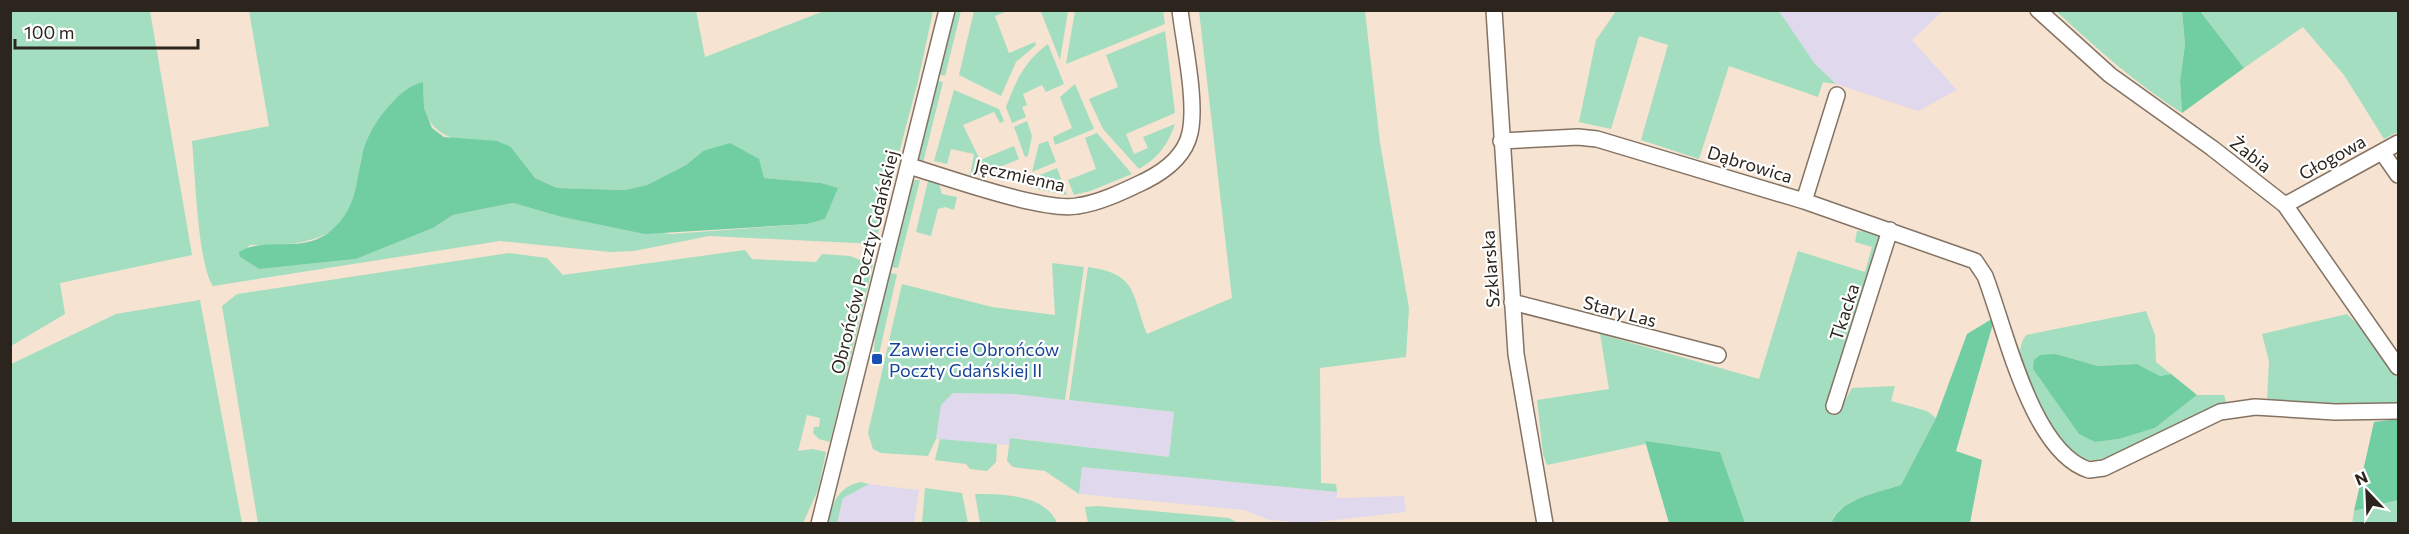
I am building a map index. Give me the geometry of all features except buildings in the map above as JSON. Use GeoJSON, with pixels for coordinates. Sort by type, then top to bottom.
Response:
{"type":"FeatureCollection","features":[{"type":"Feature","properties":{"kind":"street","name":"Obrońców Poczty Gdańskiej"},"geometry":{"type":"LineString","coordinates":[[819,524],[947,10]]}},
{"type":"Feature","properties":{"kind":"street","name":"Jęczmienna"},"geometry":{"type":"LineString","coordinates":[[909,166],[1023,198],[1075,207],[1097,201],[1150,178],[1175,160],[1190,135],[1193,117],[1180,10]]}},
{"type":"Feature","properties":{"kind":"street","name":"Szklarska"},"geometry":{"type":"LineString","coordinates":[[1494,10],[1512,302],[1523,403],[1545,524]]}},
{"type":"Feature","properties":{"kind":"street","name":"Żabia"},"geometry":{"type":"LineString","coordinates":[[2038,10],[2110,75],[2212,148],[2284,205],[2398,368]]}},
{"type":"Feature","properties":{"kind":"street"},"geometry":{"type":"LineString","coordinates":[[1804,201],[1837,95]]}},
{"type":"Feature","properties":{"kind":"street","name":"Dąbrowica"},"geometry":{"type":"LineString","coordinates":[[1501,141],[1578,137],[1597,139],[1804,201],[1956,252],[1981,268],[2043,430],[2063,452],[2089,470],[2104,468],[2212,414],[2255,408],[2335,412],[2398,411]]}},
{"type":"Feature","properties":{"kind":"street","name":"Głogowa"},"geometry":{"type":"LineString","coordinates":[[2284,205],[2398,143]]}},
{"type":"Feature","properties":{"kind":"street"},"geometry":{"type":"LineString","coordinates":[[2382,152],[2398,176]]}},
{"type":"Feature","properties":{"kind":"street","name":"Tkacka"},"geometry":{"type":"LineString","coordinates":[[1834,406],[1890,230]]}},
{"type":"Feature","properties":{"kind":"street","name":"Stary Las"},"geometry":{"type":"LineString","coordinates":[[1512,302],[1718,356]]}},
{"type":"Feature","properties":{"kind":"shaded area"},"geometry":{"type":"Polygon","coordinates":[[[1779,11],[1943,11],[1912,40],[1957,90],[1918,111],[1836,84],[1815,64],[1779,11]]]}},
{"type":"Feature","properties":{"kind":"shaded area"},"geometry":{"type":"Polygon","coordinates":[[[953,393],[1014,394],[1174,412],[1169,457],[1011,438],[1009,445],[936,439],[941,405],[953,393]]]}},
{"type":"Feature","properties":{"kind":"shaded area"},"geometry":{"type":"Polygon","coordinates":[[[1082,467],[1337,492],[1337,498],[1404,496],[1406,512],[1308,523],[1269,520],[1244,510],[1079,494],[1082,467]]]}},
{"type":"Feature","properties":{"kind":"shaded area"},"geometry":{"type":"Polygon","coordinates":[[[869,484],[919,490],[914,523],[837,524],[843,498],[869,484]]]}},
{"type":"Feature","properties":{"kind":"green space"},"geometry":{"type":"Polygon","coordinates":[[[1045,10],[1068,11],[1060,60],[1041,12],[1045,10]]]}},
{"type":"Feature","properties":{"kind":"green space"},"geometry":{"type":"Polygon","coordinates":[[[10,11],[150,11],[192,255],[60,283],[65,314],[11,346],[10,11]]]}},
{"type":"Feature","properties":{"kind":"green space"},"geometry":{"type":"Polygon","coordinates":[[[249,11],[696,11],[705,57],[824,11],[933,11],[918,81],[875,244],[709,236],[634,251],[610,252],[500,241],[213,286],[208,275],[201,239],[192,141],[269,126],[249,11]],[[422,82],[377,132],[365,149],[360,163],[358,190],[352,208],[342,222],[316,238],[301,242],[250,245],[240,257],[259,269],[356,259],[433,228],[453,215],[513,203],[558,216],[670,234],[807,224],[825,219],[837,188],[821,183],[764,178],[703,151],[686,165],[647,185],[625,190],[557,188],[535,178],[511,147],[473,143],[439,131],[425,111],[422,82]]]}},
{"type":"Feature","properties":{"kind":"green space"},"geometry":{"type":"Polygon","coordinates":[[[953,11],[961,11],[945,76],[938,74],[953,11]]]}},
{"type":"Feature","properties":{"kind":"green space"},"geometry":{"type":"Polygon","coordinates":[[[974,11],[1008,11],[995,16],[1009,53],[1035,42],[1036,45],[1016,62],[1001,96],[959,75],[974,11]]]}},
{"type":"Feature","properties":{"kind":"green space"},"geometry":{"type":"Polygon","coordinates":[[[1075,11],[1163,11],[1165,24],[1066,64],[1075,11]]]}},
{"type":"Feature","properties":{"kind":"green space"},"geometry":{"type":"Polygon","coordinates":[[[1199,11],[1365,11],[1380,143],[1409,308],[1406,357],[1320,368],[1321,483],[1336,484],[1337,492],[1082,467],[1079,494],[1045,471],[1013,467],[1007,461],[1010,438],[1169,457],[1174,412],[1069,400],[1088,267],[1104,270],[1124,280],[1134,297],[1147,334],[1232,298],[1199,11]]]}},
{"type":"Feature","properties":{"kind":"green space"},"geometry":{"type":"Polygon","coordinates":[[[1616,11],[1779,11],[1815,64],[1836,84],[1823,82],[1818,97],[1729,66],[1699,159],[1641,140],[1668,45],[1639,36],[1611,129],[1579,122],[1596,40],[1616,11]]]}},
{"type":"Feature","properties":{"kind":"green space"},"geometry":{"type":"Polygon","coordinates":[[[2056,11],[2182,11],[2185,44],[2180,81],[2182,113],[2101,52],[2056,11]]]}},
{"type":"Feature","properties":{"kind":"green space"},"geometry":{"type":"Polygon","coordinates":[[[2182,11],[2200,11],[2244,68],[2182,113],[2180,81],[2185,44],[2182,11]]]}},
{"type":"Feature","properties":{"kind":"green space"},"geometry":{"type":"Polygon","coordinates":[[[2200,11],[2398,11],[2398,132],[2384,139],[2344,75],[2303,27],[2244,68],[2200,11]]]}},
{"type":"Feature","properties":{"kind":"green space"},"geometry":{"type":"Polygon","coordinates":[[[1165,31],[1175,113],[1126,134],[1134,154],[1148,148],[1143,137],[1175,124],[1162,150],[1139,169],[1103,129],[1089,99],[1118,87],[1106,55],[1165,31]]]}},
{"type":"Feature","properties":{"kind":"green space"},"geometry":{"type":"Polygon","coordinates":[[[1048,44],[1064,84],[1046,92],[1042,85],[1023,94],[1027,105],[1022,107],[1026,117],[1012,123],[1006,107],[1014,88],[1027,64],[1048,44]]]}},
{"type":"Feature","properties":{"kind":"green space"},"geometry":{"type":"Polygon","coordinates":[[[936,81],[943,82],[923,163],[917,158],[936,81]]]}},
{"type":"Feature","properties":{"kind":"green space"},"geometry":{"type":"Polygon","coordinates":[[[423,82],[424,108],[432,128],[444,137],[497,141],[511,147],[535,178],[557,188],[625,190],[647,185],[686,165],[703,151],[730,143],[759,159],[764,178],[821,183],[838,188],[825,219],[807,224],[645,234],[558,216],[513,203],[453,215],[433,228],[356,259],[259,269],[240,257],[239,252],[251,247],[313,241],[337,225],[353,198],[364,148],[375,125],[401,94],[423,82]]]}},
{"type":"Feature","properties":{"kind":"green space"},"geometry":{"type":"Polygon","coordinates":[[[1075,84],[1094,129],[1055,145],[1053,137],[1072,128],[1060,97],[1075,84]]]}},
{"type":"Feature","properties":{"kind":"green space"},"geometry":{"type":"Polygon","coordinates":[[[954,90],[999,109],[1004,121],[1000,123],[994,112],[963,125],[980,160],[1014,146],[1019,159],[980,175],[970,176],[974,154],[951,149],[947,164],[934,161],[954,90]]]}},
{"type":"Feature","properties":{"kind":"green space"},"geometry":{"type":"Polygon","coordinates":[[[1027,121],[1032,136],[1028,156],[1025,157],[1014,127],[1027,121]]]}},
{"type":"Feature","properties":{"kind":"green space"},"geometry":{"type":"Polygon","coordinates":[[[1097,133],[1132,174],[1074,195],[1068,180],[1096,169],[1085,138],[1097,133]]]}},
{"type":"Feature","properties":{"kind":"green space"},"geometry":{"type":"Polygon","coordinates":[[[1048,141],[1056,162],[1032,172],[1039,144],[1048,141]]]}},
{"type":"Feature","properties":{"kind":"green space"},"geometry":{"type":"Polygon","coordinates":[[[1057,168],[1067,195],[1037,189],[1035,177],[1057,168]]]}},
{"type":"Feature","properties":{"kind":"green space"},"geometry":{"type":"Polygon","coordinates":[[[912,180],[920,180],[898,268],[890,267],[912,180]]]}},
{"type":"Feature","properties":{"kind":"green space"},"geometry":{"type":"Polygon","coordinates":[[[928,181],[939,184],[942,194],[957,197],[954,210],[945,207],[938,209],[931,236],[916,232],[928,181]]]}},
{"type":"Feature","properties":{"kind":"green space"},"geometry":{"type":"Polygon","coordinates":[[[1857,231],[1878,232],[1881,236],[1854,328],[1825,409],[1838,413],[1852,388],[1895,386],[1891,401],[1927,411],[1936,418],[1901,485],[1851,502],[1835,515],[1831,523],[1745,524],[1720,452],[1645,442],[1646,444],[1547,465],[1543,454],[1537,400],[1609,389],[1600,334],[1759,379],[1798,251],[1865,272],[1872,247],[1855,242],[1857,231]]]}},
{"type":"Feature","properties":{"kind":"green space"},"geometry":{"type":"Polygon","coordinates":[[[745,250],[752,259],[816,262],[822,254],[850,256],[873,265],[830,442],[819,439],[813,433],[814,427],[819,427],[820,418],[807,415],[798,451],[813,449],[826,452],[818,490],[803,523],[258,523],[222,306],[237,294],[509,253],[547,258],[563,275],[745,250]]]}},
{"type":"Feature","properties":{"kind":"green space"},"geometry":{"type":"Polygon","coordinates":[[[1052,263],[1084,267],[1065,400],[1014,394],[953,393],[941,405],[936,439],[928,456],[881,453],[873,449],[868,433],[902,284],[992,307],[1055,315],[1052,263]]]}},
{"type":"Feature","properties":{"kind":"green space"},"geometry":{"type":"Polygon","coordinates":[[[888,273],[897,274],[879,354],[874,353],[875,333],[888,273]]]}},
{"type":"Feature","properties":{"kind":"green space"},"geometry":{"type":"Polygon","coordinates":[[[200,300],[242,523],[11,523],[11,364],[116,314],[200,300]]]}},
{"type":"Feature","properties":{"kind":"green space"},"geometry":{"type":"Polygon","coordinates":[[[2146,311],[2155,335],[2156,362],[2171,374],[2160,376],[2137,364],[2098,366],[2056,354],[2039,378],[2062,407],[2095,442],[2119,439],[2155,428],[2197,395],[2224,395],[2227,405],[2155,439],[2114,455],[2098,460],[2087,460],[2077,456],[2060,443],[2042,415],[2022,365],[2020,350],[2022,342],[2026,335],[2146,311]]]}},
{"type":"Feature","properties":{"kind":"green space"},"geometry":{"type":"Polygon","coordinates":[[[2347,314],[2363,330],[2398,379],[2398,403],[2334,404],[2267,401],[2269,361],[2262,334],[2347,314]]]}},
{"type":"Feature","properties":{"kind":"green space"},"geometry":{"type":"Polygon","coordinates":[[[1995,317],[1956,451],[1982,460],[1970,523],[1831,524],[1835,515],[1842,508],[1871,494],[1901,485],[1936,418],[1967,334],[1995,317]]]}},
{"type":"Feature","properties":{"kind":"green space"},"geometry":{"type":"Polygon","coordinates":[[[2056,354],[2098,366],[2137,364],[2160,376],[2171,374],[2197,395],[2155,428],[2119,439],[2095,442],[2079,434],[2033,369],[2034,360],[2040,355],[2056,354]]]}},
{"type":"Feature","properties":{"kind":"green space"},"geometry":{"type":"Polygon","coordinates":[[[2398,419],[2398,500],[2354,511],[2374,422],[2398,419]]]}},
{"type":"Feature","properties":{"kind":"green space"},"geometry":{"type":"Polygon","coordinates":[[[940,439],[997,444],[996,462],[987,471],[970,469],[966,464],[935,460],[940,439]]]}},
{"type":"Feature","properties":{"kind":"green space"},"geometry":{"type":"Polygon","coordinates":[[[1645,441],[1720,452],[1745,523],[1669,523],[1645,441]]]}},
{"type":"Feature","properties":{"kind":"green space"},"geometry":{"type":"Polygon","coordinates":[[[861,482],[869,484],[843,498],[837,523],[827,523],[831,509],[842,491],[861,482]]]}},
{"type":"Feature","properties":{"kind":"green space"},"geometry":{"type":"Polygon","coordinates":[[[925,488],[962,493],[968,523],[922,523],[925,488]]]}},
{"type":"Feature","properties":{"kind":"green space"},"geometry":{"type":"Polygon","coordinates":[[[975,494],[998,494],[1033,501],[1051,513],[1057,523],[980,523],[975,494]]]}},
{"type":"Feature","properties":{"kind":"green space"},"geometry":{"type":"Polygon","coordinates":[[[2398,500],[2398,523],[2352,524],[2354,511],[2398,500]]]}},
{"type":"Feature","properties":{"kind":"green space"},"geometry":{"type":"Polygon","coordinates":[[[1098,506],[1229,518],[1236,522],[1088,523],[1085,507],[1098,506]]]}},
{"type":"Feature","properties":{"kind":"place","name":"Zawiercie Obrońców Poczty Gdańskiej II"},"geometry":{"type":"Point","coordinates":[877,359]}}]}
